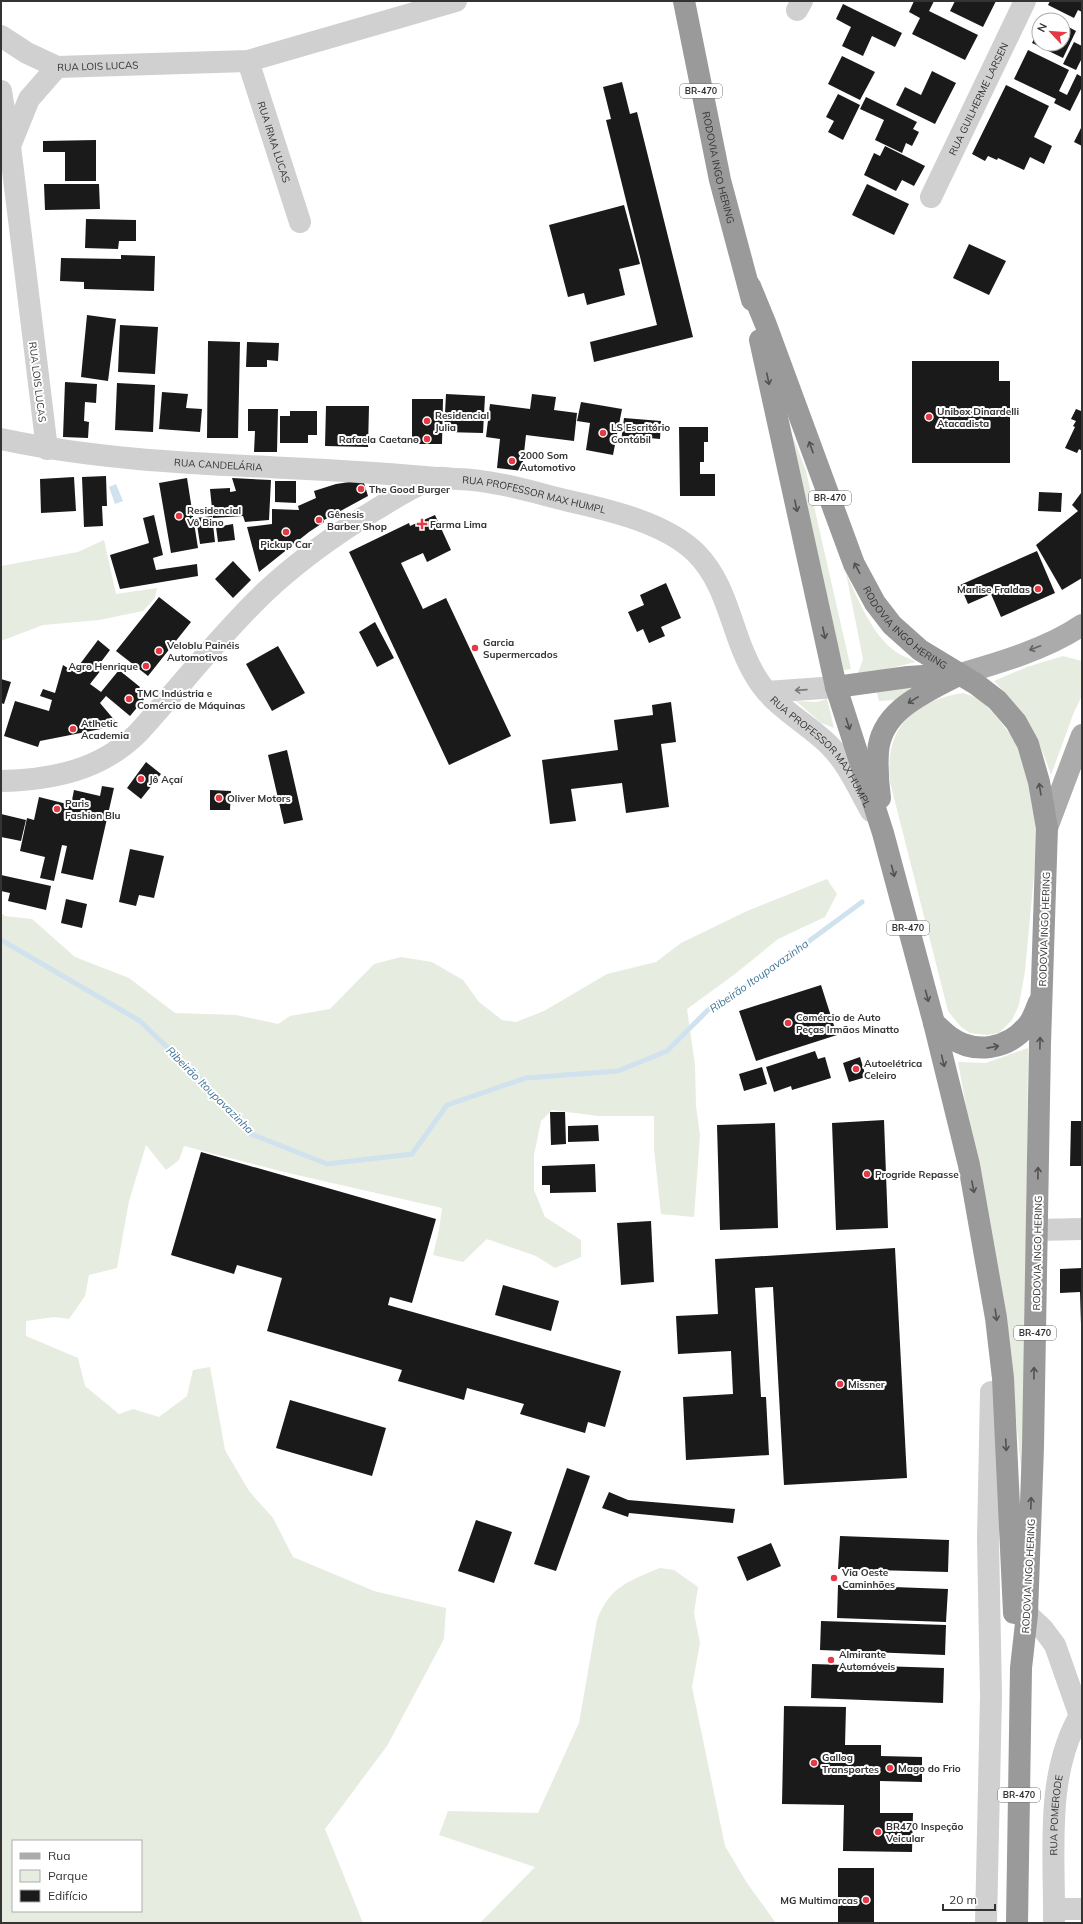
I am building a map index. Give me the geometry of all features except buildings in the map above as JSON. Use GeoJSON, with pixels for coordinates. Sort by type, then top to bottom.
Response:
{"type":"FeatureCollection","features":[{"type":"Feature","properties":{"kind":"highway","name":"RODOVIA INGO HERING"},"geometry":{"type":"LineString","coordinates":[[684,1],[720,180],[750,286],[758,330],[836,687],[883,833],[934,1023],[969,1165],[996,1318],[1003,1378],[1014,1615],[1022,1668]]}},
{"type":"Feature","properties":{"kind":"highway","name":"RODOVIA INGO HERING"},"geometry":{"type":"LineString","coordinates":[[750,286],[766,325],[854,564],[875,603],[892,625],[920,650],[976,684],[997,700],[1016,722],[1028,744],[1039,782],[1047,828],[1033,1439],[1027,1614],[1022,1668],[1017,1923]]}},
{"type":"Feature","properties":{"kind":"highway"},"geometry":{"type":"LineString","coordinates":[[836,687],[908,677],[960,674]]}},
{"type":"Feature","properties":{"kind":"highway"},"geometry":{"type":"LineString","coordinates":[[883,833],[878,778],[878,750],[882,735],[896,712],[911,701],[960,674]]}},
{"type":"Feature","properties":{"kind":"highway"},"geometry":{"type":"LineString","coordinates":[[934,1023],[950,1038],[967,1045],[986,1048],[1003,1045],[1028,1026],[1042,997]]}},
{"type":"Feature","properties":{"kind":"main road"},"geometry":{"type":"LineString","coordinates":[[960,674],[1076,636]]}},
{"type":"Feature","properties":{"kind":"main road"},"geometry":{"type":"LineString","coordinates":[[1047,828],[1076,762],[1082,735]]}},
{"type":"Feature","properties":{"kind":"street","name":"RUA LOIS LUCAS"},"geometry":{"type":"LineString","coordinates":[[47,449],[6,169],[10,146],[29,99],[57,67],[248,61],[430,4],[456,1]]}},
{"type":"Feature","properties":{"kind":"street","name":"RUA GUILHERME LARSEN"},"geometry":{"type":"LineString","coordinates":[[931,197],[1025,1]]}},
{"type":"Feature","properties":{"kind":"street"},"geometry":{"type":"LineString","coordinates":[[1,36],[27,54],[57,67]]}},
{"type":"Feature","properties":{"kind":"street","name":"RUA IRMA LUCAS"},"geometry":{"type":"LineString","coordinates":[[248,61],[300,222]]}},
{"type":"Feature","properties":{"kind":"street"},"geometry":{"type":"LineString","coordinates":[[1,91],[10,146]]}},
{"type":"Feature","properties":{"kind":"street","name":"RUA CANDELÁRIA"},"geometry":{"type":"LineString","coordinates":[[1,439],[47,449],[189,463],[383,473],[437,478]]}},
{"type":"Feature","properties":{"kind":"street","name":"RUA PROFESSOR MAX HUMPL"},"geometry":{"type":"LineString","coordinates":[[1,781],[52,776],[105,759],[121,749],[138,733],[243,615],[287,573],[357,521],[400,495],[437,478],[466,479],[504,485],[625,516],[681,541],[696,552],[708,567],[721,588],[745,656],[756,677],[767,692],[794,717],[828,744],[843,762],[883,833]]}},
{"type":"Feature","properties":{"kind":"street","name":"RUA PROFESSOR MAX HUMPL"},"geometry":{"type":"LineString","coordinates":[[767,692],[836,687]]}},
{"type":"Feature","properties":{"kind":"street"},"geometry":{"type":"LineString","coordinates":[[1037,1230],[1082,1229]]}},
{"type":"Feature","properties":{"kind":"street","name":"BR-470"},"geometry":{"type":"LineString","coordinates":[[986,1923],[991,1696],[988,1539],[991,1392]]}},
{"type":"Feature","properties":{"kind":"street"},"geometry":{"type":"LineString","coordinates":[[1027,1614],[1043,1629],[1055,1645],[1081,1714]]}},
{"type":"Feature","properties":{"kind":"street","name":"RUA POMERODE"},"geometry":{"type":"LineString","coordinates":[[1054,1916],[1054,1837],[1058,1776],[1067,1745],[1081,1714]]}},
{"type":"Feature","properties":{"kind":"street"},"geometry":{"type":"LineString","coordinates":[[1054,1916],[1082,1909]]}},
{"type":"Feature","properties":{"kind":"green space"},"geometry":{"type":"Polygon","coordinates":[[[788,424],[806,471],[851,669],[844,670],[784,426],[788,424]]]}},
{"type":"Feature","properties":{"kind":"green space"},"geometry":{"type":"Polygon","coordinates":[[[104,540],[116,594],[157,588],[155,598],[143,611],[99,620],[43,625],[1,641],[1,566],[78,552],[104,540]]]}},
{"type":"Feature","properties":{"kind":"green space"},"geometry":{"type":"Polygon","coordinates":[[[846,573],[866,616],[887,645],[901,655],[916,662],[857,676],[863,659],[846,573]]]}},
{"type":"Feature","properties":{"kind":"green space"},"geometry":{"type":"Polygon","coordinates":[[[1063,656],[1082,661],[1082,696],[1074,712],[1051,775],[1035,735],[1023,714],[994,681],[1027,667],[1063,656]]]}},
{"type":"Feature","properties":{"kind":"green space"},"geometry":{"type":"Polygon","coordinates":[[[921,685],[896,700],[879,701],[876,689],[921,685]]]}},
{"type":"Feature","properties":{"kind":"green space"},"geometry":{"type":"Polygon","coordinates":[[[963,693],[980,699],[995,715],[1010,734],[1025,761],[1038,832],[1025,971],[1019,1005],[1012,1020],[999,1033],[987,1035],[970,1033],[961,1027],[948,1011],[890,782],[889,763],[892,747],[897,733],[905,721],[916,711],[929,703],[945,697],[963,693]]]}},
{"type":"Feature","properties":{"kind":"green space"},"geometry":{"type":"Polygon","coordinates":[[[827,699],[834,728],[821,723],[796,701],[817,702],[827,699]]]}},
{"type":"Feature","properties":{"kind":"green space"},"geometry":{"type":"Polygon","coordinates":[[[827,879],[837,894],[825,917],[778,939],[735,974],[687,1009],[695,1065],[696,1106],[700,1135],[694,1217],[661,1214],[654,1149],[654,1116],[598,1116],[552,1110],[541,1121],[534,1155],[534,1190],[545,1217],[581,1240],[581,1257],[555,1268],[536,1256],[487,1239],[463,1262],[433,1255],[442,1208],[288,1173],[184,1146],[179,1160],[166,1170],[146,1145],[129,1201],[117,1268],[89,1275],[85,1296],[69,1319],[54,1317],[26,1321],[26,1336],[78,1358],[85,1386],[119,1414],[133,1409],[159,1417],[187,1396],[193,1370],[210,1367],[225,1450],[249,1491],[273,1518],[293,1557],[374,1591],[446,1608],[444,1639],[387,1746],[325,1829],[363,1923],[1,1923],[1,913],[5,916],[32,919],[75,957],[129,978],[175,1013],[236,1015],[278,1024],[290,1016],[330,1009],[374,964],[401,957],[432,962],[463,980],[479,1002],[502,1020],[516,1022],[544,1011],[607,974],[656,962],[681,943],[747,911],[827,879]]]}},
{"type":"Feature","properties":{"kind":"green space"},"geometry":{"type":"Polygon","coordinates":[[[1028,1048],[1024,1498],[1008,1338],[958,1062],[986,1063],[1028,1048]]]}},
{"type":"Feature","properties":{"kind":"green space"},"geometry":{"type":"Polygon","coordinates":[[[660,1568],[674,1570],[698,1587],[694,1613],[700,1643],[692,1687],[725,1846],[747,1883],[776,1923],[480,1923],[535,1867],[439,1835],[448,1811],[538,1813],[579,1723],[597,1620],[602,1609],[614,1592],[622,1586],[660,1568]]]}},
{"type":"Feature","properties":{"kind":"water"},"geometry":{"type":"Polygon","coordinates":[[[116,484],[123,501],[115,504],[109,487],[116,484]]]}},
{"type":"Feature","properties":{"kind":"waterway","name":"Ribeirão Itoupavazinha"},"geometry":{"type":"LineString","coordinates":[[1,940],[140,1021],[204,1083],[251,1134],[327,1164],[412,1154],[447,1105],[526,1078],[618,1071],[667,1051],[708,1010],[759,978],[862,902]]}},
{"type":"Feature","properties":{"kind":"place","name":"Unibox Dinardelli Atacadista"},"geometry":{"type":"Point","coordinates":[929,417]}},
{"type":"Feature","properties":{"kind":"place","name":"Residencial Julia"},"geometry":{"type":"Point","coordinates":[427,421]}},
{"type":"Feature","properties":{"kind":"place","name":"LS Escritório Contábil"},"geometry":{"type":"Point","coordinates":[603,433]}},
{"type":"Feature","properties":{"kind":"place","name":"Rafaela Caetano"},"geometry":{"type":"Point","coordinates":[427,439]}},
{"type":"Feature","properties":{"kind":"place","name":"2000 Som Automotivo"},"geometry":{"type":"Point","coordinates":[512,461]}},
{"type":"Feature","properties":{"kind":"place","name":"The Good Burger"},"geometry":{"type":"Point","coordinates":[361,489]}},
{"type":"Feature","properties":{"kind":"place","name":"Residencial Vô Bino"},"geometry":{"type":"Point","coordinates":[179,516]}},
{"type":"Feature","properties":{"kind":"place","name":"Gênesis Barber Shop"},"geometry":{"type":"Point","coordinates":[319,520]}},
{"type":"Feature","properties":{"kind":"place","name":"Farma Lima"},"geometry":{"type":"Point","coordinates":[422,524]}},
{"type":"Feature","properties":{"kind":"place","name":"Pickup Car"},"geometry":{"type":"Point","coordinates":[286,532]}},
{"type":"Feature","properties":{"kind":"place","name":"Marlise Fraldas"},"geometry":{"type":"Point","coordinates":[1038,589]}},
{"type":"Feature","properties":{"kind":"place","name":"Garcia Supermercados"},"geometry":{"type":"Point","coordinates":[475,648]}},
{"type":"Feature","properties":{"kind":"place","name":"Veloblu Painéis Automotivos"},"geometry":{"type":"Point","coordinates":[159,651]}},
{"type":"Feature","properties":{"kind":"place","name":"Agro Henrique"},"geometry":{"type":"Point","coordinates":[146,666]}},
{"type":"Feature","properties":{"kind":"place","name":"TMC Indústria e Comércio de Máquinas"},"geometry":{"type":"Point","coordinates":[129,699]}},
{"type":"Feature","properties":{"kind":"place","name":"Atlhetic Academia"},"geometry":{"type":"Point","coordinates":[73,729]}},
{"type":"Feature","properties":{"kind":"place","name":"Jô Açaí"},"geometry":{"type":"Point","coordinates":[141,779]}},
{"type":"Feature","properties":{"kind":"place","name":"Oliver Motors"},"geometry":{"type":"Point","coordinates":[219,798]}},
{"type":"Feature","properties":{"kind":"place","name":"Paris Fashion Blu"},"geometry":{"type":"Point","coordinates":[57,809]}},
{"type":"Feature","properties":{"kind":"place","name":"Comércio de Auto Peças Irmãos Minatto"},"geometry":{"type":"Point","coordinates":[788,1023]}},
{"type":"Feature","properties":{"kind":"place","name":"Autoelétrica Celeiro"},"geometry":{"type":"Point","coordinates":[856,1069]}},
{"type":"Feature","properties":{"kind":"place","name":"Progride Repasse"},"geometry":{"type":"Point","coordinates":[867,1174]}},
{"type":"Feature","properties":{"kind":"place","name":"Missner"},"geometry":{"type":"Point","coordinates":[840,1384]}},
{"type":"Feature","properties":{"kind":"place","name":"Via Oeste Caminhões"},"geometry":{"type":"Point","coordinates":[834,1578]}},
{"type":"Feature","properties":{"kind":"place","name":"Almirante Automóveis"},"geometry":{"type":"Point","coordinates":[831,1660]}},
{"type":"Feature","properties":{"kind":"place","name":"Gallog Transportes"},"geometry":{"type":"Point","coordinates":[814,1763]}},
{"type":"Feature","properties":{"kind":"place","name":"Mago do Frio"},"geometry":{"type":"Point","coordinates":[890,1768]}},
{"type":"Feature","properties":{"kind":"place","name":"BR470 Inspeção Veicular"},"geometry":{"type":"Point","coordinates":[878,1832]}},
{"type":"Feature","properties":{"kind":"place","name":"MG Multimarcas"},"geometry":{"type":"Point","coordinates":[866,1900]}}]}
